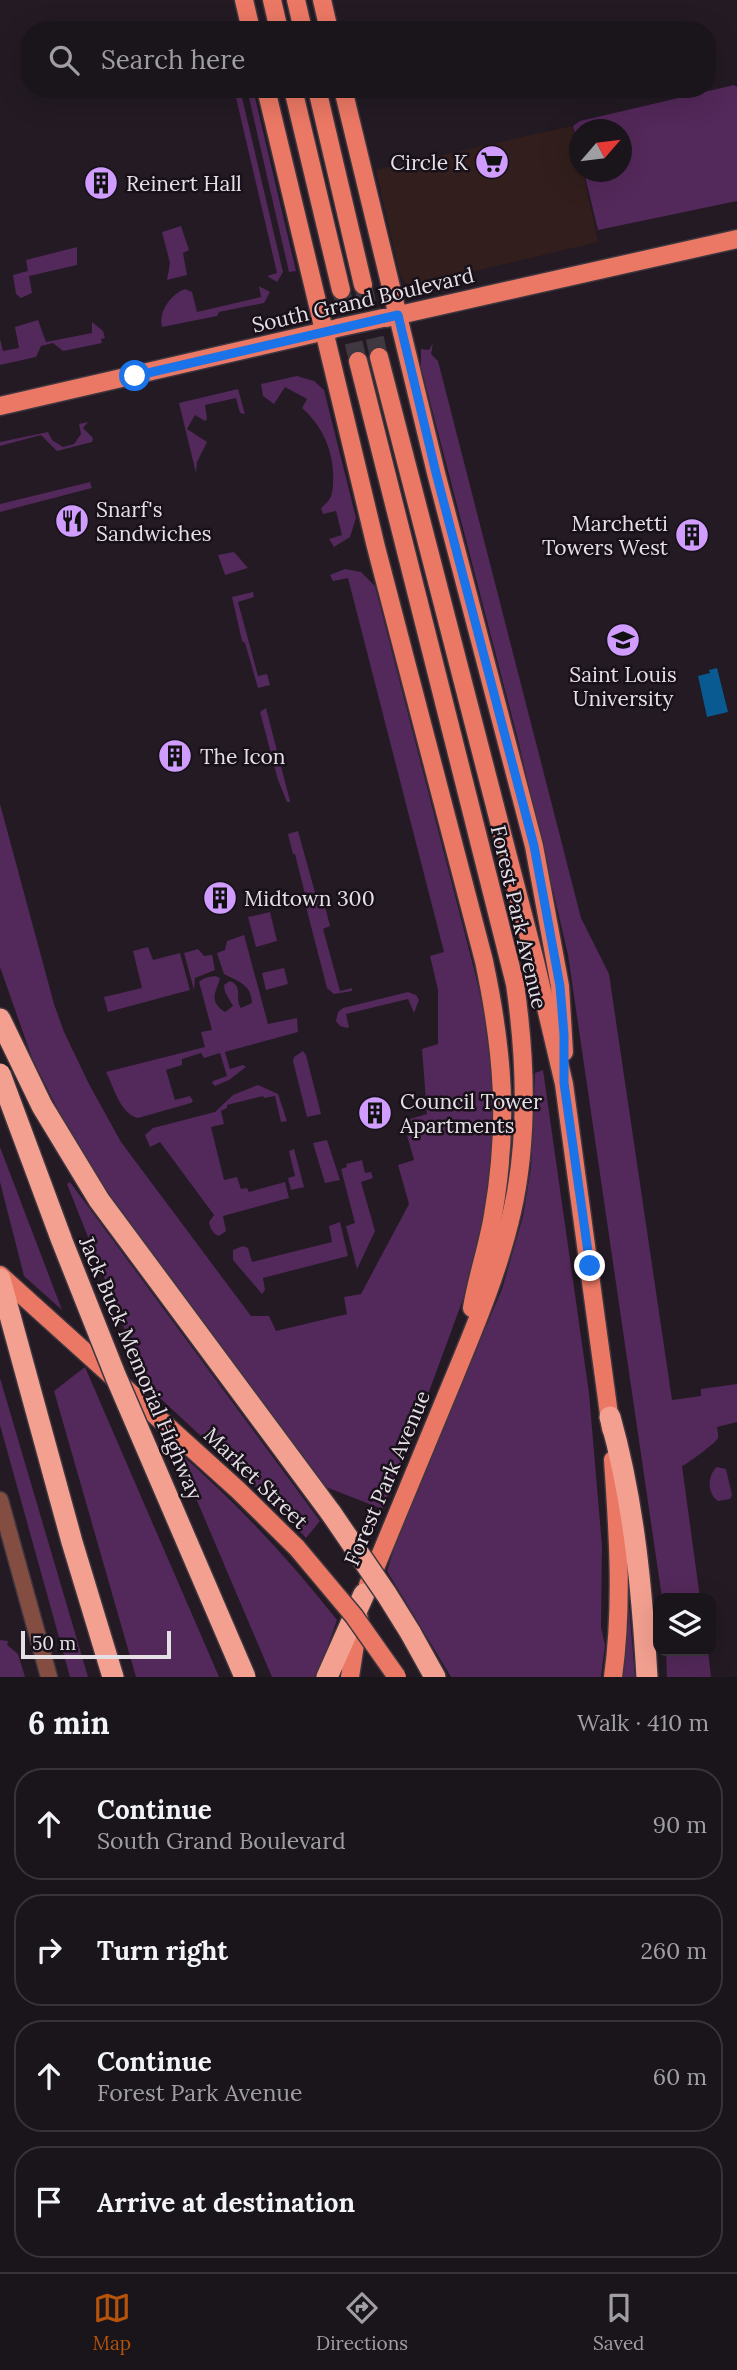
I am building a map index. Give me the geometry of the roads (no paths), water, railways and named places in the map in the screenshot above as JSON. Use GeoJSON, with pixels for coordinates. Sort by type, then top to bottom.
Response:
{"type":"FeatureCollection","features":[{"type":"Feature","properties":{"kind":"highway"},"geometry":{"type":"LineString","coordinates":[[0,1019],[19,1062],[59,1136],[130,1244],[331,1513],[387,1595],[435,1677]]}},
{"type":"Feature","properties":{"kind":"highway","name":"Jack Buck Memorial Highway"},"geometry":{"type":"LineString","coordinates":[[0,1074],[116,1377],[245,1677]]}},
{"type":"Feature","properties":{"kind":"highway"},"geometry":{"type":"LineString","coordinates":[[0,1277],[113,1677]]}},
{"type":"Feature","properties":{"kind":"highway"},"geometry":{"type":"LineString","coordinates":[[610,1417],[622,1457],[629,1496],[647,1677]]}},
{"type":"Feature","properties":{"kind":"highway"},"geometry":{"type":"LineString","coordinates":[[327,1677],[364,1594]]}},
{"type":"Feature","properties":{"kind":"main road"},"geometry":{"type":"LineString","coordinates":[[244,0],[249,21]]}},
{"type":"Feature","properties":{"kind":"main road"},"geometry":{"type":"LineString","coordinates":[[272,0],[277,21]]}},
{"type":"Feature","properties":{"kind":"main road"},"geometry":{"type":"LineString","coordinates":[[296,0],[301,21]]}},
{"type":"Feature","properties":{"kind":"main road"},"geometry":{"type":"LineString","coordinates":[[322,0],[327,21]]}},
{"type":"Feature","properties":{"kind":"main road"},"geometry":{"type":"LineString","coordinates":[[268,98],[330,330],[376,547],[484,961],[497,1029],[504,1112],[500,1167],[493,1217],[465,1350]]}},
{"type":"Feature","properties":{"kind":"main road"},"geometry":{"type":"LineString","coordinates":[[295,98],[341,290]]}},
{"type":"Feature","properties":{"kind":"main road"},"geometry":{"type":"LineString","coordinates":[[319,98],[363,285]]}},
{"type":"Feature","properties":{"kind":"main road"},"geometry":{"type":"LineString","coordinates":[[345,98],[391,317],[436,473],[534,846],[560,986],[564,1083]]}},
{"type":"Feature","properties":{"kind":"main road","name":"South Grand Boulevard"},"geometry":{"type":"LineString","coordinates":[[0,406],[737,239]]}},
{"type":"Feature","properties":{"kind":"main road","name":"Forest Park Avenue"},"geometry":{"type":"LineString","coordinates":[[380,356],[564,1083],[610,1417],[619,1563],[619,1620],[613,1677]]}},
{"type":"Feature","properties":{"kind":"main road","name":"Forest Park Avenue"},"geometry":{"type":"LineString","coordinates":[[350,1677],[364,1594],[501,1256],[518,1177],[525,1099],[520,1021],[507,950],[358,361]]}},
{"type":"Feature","properties":{"kind":"main road","name":"Market Street"},"geometry":{"type":"LineString","coordinates":[[0,1277],[247,1498],[297,1548],[340,1598],[397,1677]]}},
{"type":"Feature","properties":{"kind":"street"},"geometry":{"type":"LineString","coordinates":[[0,1500],[49,1677]]}},
{"type":"Feature","properties":{"kind":"water"},"geometry":{"type":"Polygon","coordinates":[[[717,668],[728,712],[707,717],[698,676],[717,668]]]}},
{"type":"Feature","properties":{"kind":"tunnel"},"geometry":{"type":"LineString","coordinates":[[363,285],[379,357]]}},
{"type":"Feature","properties":{"kind":"tunnel"},"geometry":{"type":"LineString","coordinates":[[341,290],[358,361]]}},
{"type":"Feature","properties":{"kind":"place","name":"Circle K"},"geometry":{"type":"Point","coordinates":[492,162]}},
{"type":"Feature","properties":{"kind":"place","name":"Reinert Hall"},"geometry":{"type":"Point","coordinates":[101,183]}},
{"type":"Feature","properties":{"kind":"place","name":"Snarf's Sandwiches"},"geometry":{"type":"Point","coordinates":[72,521]}},
{"type":"Feature","properties":{"kind":"place","name":"Marchetti Towers West"},"geometry":{"type":"Point","coordinates":[692,535]}},
{"type":"Feature","properties":{"kind":"place","name":"Saint Louis University"},"geometry":{"type":"Point","coordinates":[623,640]}},
{"type":"Feature","properties":{"kind":"place","name":"The Icon"},"geometry":{"type":"Point","coordinates":[175,756]}},
{"type":"Feature","properties":{"kind":"place","name":"Midtown 300"},"geometry":{"type":"Point","coordinates":[220,898]}},
{"type":"Feature","properties":{"kind":"place","name":"Council Tower Apartments"},"geometry":{"type":"Point","coordinates":[375,1113]}}]}
